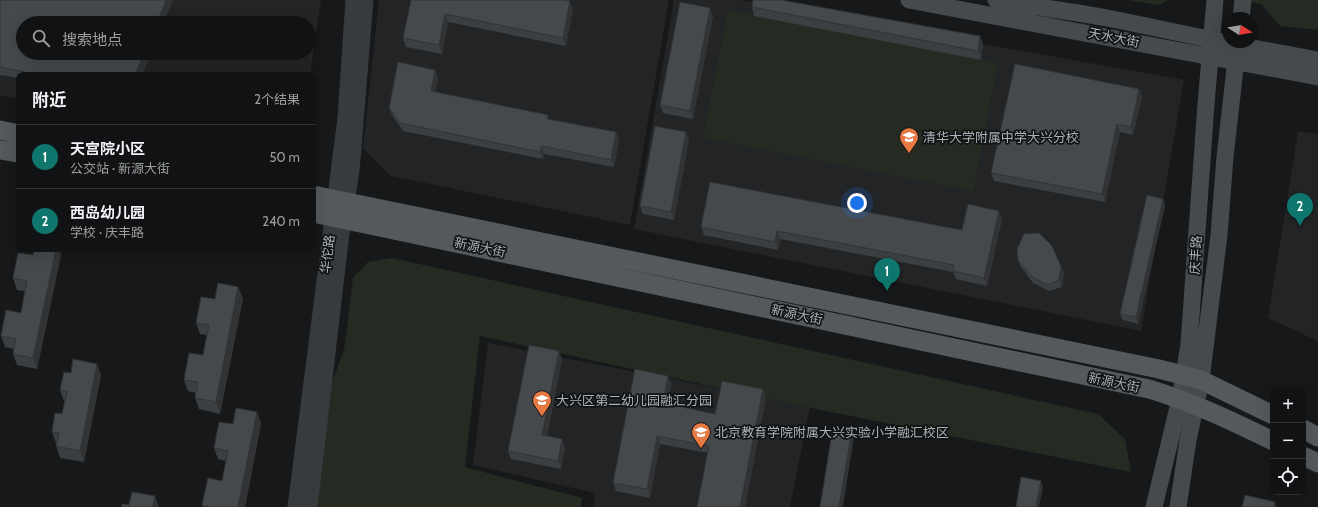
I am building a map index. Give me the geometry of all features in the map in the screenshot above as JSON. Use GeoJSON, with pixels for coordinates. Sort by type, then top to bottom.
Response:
{"type":"FeatureCollection","features":[{"type":"Feature","properties":{"kind":"main road","name":"天水大街"},"geometry":{"type":"LineString","coordinates":[[909,0],[1210,56],[1237,50],[1318,60]]}},
{"type":"Feature","properties":{"kind":"main road","name":"天水大街"},"geometry":{"type":"LineString","coordinates":[[996,0],[1105,18],[1212,39],[1237,50],[1318,77]]}},
{"type":"Feature","properties":{"kind":"main road","name":"庆丰路"},"geometry":{"type":"LineString","coordinates":[[1193,378],[1189,344],[1215,0]]}},
{"type":"Feature","properties":{"kind":"main road"},"geometry":{"type":"LineString","coordinates":[[1242,12],[1243,0]]}},
{"type":"Feature","properties":{"kind":"main road","name":"庆丰路"},"geometry":{"type":"LineString","coordinates":[[1154,507],[1188,402],[1219,235],[1225,157],[1237,50]]}},
{"type":"Feature","properties":{"kind":"main road"},"geometry":{"type":"LineString","coordinates":[[0,130],[16,133]]}},
{"type":"Feature","properties":{"kind":"main road"},"geometry":{"type":"LineString","coordinates":[[0,150],[16,153]]}},
{"type":"Feature","properties":{"kind":"main road","name":"新源大街"},"geometry":{"type":"LineString","coordinates":[[316,197],[340,209],[1141,387],[1188,402],[1270,440]]}},
{"type":"Feature","properties":{"kind":"main road","name":"新源大街"},"geometry":{"type":"LineString","coordinates":[[316,213],[340,209],[1193,378],[1270,414]]}},
{"type":"Feature","properties":{"kind":"main road","name":"庆丰路"},"geometry":{"type":"LineString","coordinates":[[1178,507],[1188,402]]}},
{"type":"Feature","properties":{"kind":"main road"},"geometry":{"type":"LineString","coordinates":[[1306,431],[1318,437]]}},
{"type":"Feature","properties":{"kind":"main road"},"geometry":{"type":"LineString","coordinates":[[1306,457],[1318,463]]}},
{"type":"Feature","properties":{"kind":"street","name":"华佗路"},"geometry":{"type":"LineString","coordinates":[[310,507],[340,209],[353,0]]}},
{"type":"Feature","properties":{"kind":"street","name":"华佗路"},"geometry":{"type":"LineString","coordinates":[[295,507],[340,209],[352,171],[366,0]]}},
{"type":"Feature","properties":{"kind":"shaded area"},"geometry":{"type":"Polygon","coordinates":[[[0,0],[321,0],[316,34],[316,16],[16,16],[16,60],[312,60],[310,72],[16,72],[16,98],[0,95],[0,0]]]}},
{"type":"Feature","properties":{"kind":"shaded area"},"geometry":{"type":"Polygon","coordinates":[[[379,0],[669,0],[630,225],[391,176],[363,148],[379,0]]]}},
{"type":"Feature","properties":{"kind":"shaded area","name":"清华大学附属中学大兴分校"},"geometry":{"type":"Polygon","coordinates":[[[674,0],[739,0],[1184,80],[1141,331],[634,229],[674,0]]]}},
{"type":"Feature","properties":{"kind":"shaded area"},"geometry":{"type":"Polygon","coordinates":[[[1128,0],[1168,0],[1159,5],[1128,0]]]}},
{"type":"Feature","properties":{"kind":"shaded area"},"geometry":{"type":"Polygon","coordinates":[[[1235,0],[1318,0],[1318,30],[1280,26],[1261,4],[1235,0]]]}},
{"type":"Feature","properties":{"kind":"shaded area"},"geometry":{"type":"Polygon","coordinates":[[[728,10],[998,63],[973,191],[703,138],[728,10]]]}},
{"type":"Feature","properties":{"kind":"shaded area"},"geometry":{"type":"Polygon","coordinates":[[[1298,131],[1318,134],[1318,341],[1268,318],[1298,131]]]}},
{"type":"Feature","properties":{"kind":"shaded area"},"geometry":{"type":"Polygon","coordinates":[[[392,258],[1098,414],[1125,439],[1131,472],[821,410],[480,336],[465,467],[582,498],[581,507],[312,507],[322,409],[344,350],[353,278],[368,262],[392,258]]]}},
{"type":"Feature","properties":{"kind":"shaded area","name":"北京教育学院附属大兴实验小学融汇校区"},"geometry":{"type":"Polygon","coordinates":[[[488,343],[810,406],[790,507],[593,507],[595,493],[473,465],[488,343]]]}},
{"type":"Feature","properties":{"kind":"building"},"geometry":{"type":"Polygon","coordinates":[[[0,0],[166,0],[160,16],[16,16],[16,60],[141,60],[136,72],[25,72],[0,67],[0,0]]]}},
{"type":"Feature","properties":{"kind":"building"},"geometry":{"type":"Polygon","coordinates":[[[411,0],[570,1],[563,38],[445,14],[439,45],[403,38],[411,0]]]}},
{"type":"Feature","properties":{"kind":"building"},"geometry":{"type":"Polygon","coordinates":[[[753,0],[781,0],[980,36],[978,51],[752,7],[753,0]]]}},
{"type":"Feature","properties":{"kind":"building"},"geometry":{"type":"Polygon","coordinates":[[[680,2],[710,8],[690,111],[660,105],[680,2]]]}},
{"type":"Feature","properties":{"kind":"building"},"geometry":{"type":"Polygon","coordinates":[[[398,62],[435,70],[431,91],[548,115],[547,119],[616,132],[611,160],[542,146],[540,152],[400,123],[389,108],[398,62]]]}},
{"type":"Feature","properties":{"kind":"building"},"geometry":{"type":"Polygon","coordinates":[[[1015,64],[1139,89],[1131,127],[1117,124],[1102,194],[991,173],[1015,64]]]}},
{"type":"Feature","properties":{"kind":"building"},"geometry":{"type":"Polygon","coordinates":[[[655,126],[686,132],[671,212],[640,206],[655,126]]]}},
{"type":"Feature","properties":{"kind":"building"},"geometry":{"type":"Polygon","coordinates":[[[710,182],[962,230],[968,204],[999,211],[984,278],[953,271],[954,265],[777,231],[775,242],[701,227],[710,182]]]}},
{"type":"Feature","properties":{"kind":"building"},"geometry":{"type":"Polygon","coordinates":[[[1147,195],[1163,199],[1136,317],[1120,314],[1147,195]]]}},
{"type":"Feature","properties":{"kind":"building"},"geometry":{"type":"Polygon","coordinates":[[[1039,233],[1052,246],[1061,266],[1059,280],[1047,285],[1031,276],[1018,260],[1017,249],[1024,234],[1039,233]]]}},
{"type":"Feature","properties":{"kind":"building"},"geometry":{"type":"Polygon","coordinates":[[[34,252],[55,252],[33,358],[13,354],[16,339],[1,336],[6,310],[21,313],[27,281],[13,278],[18,253],[33,255],[34,252]]]}},
{"type":"Feature","properties":{"kind":"building"},"geometry":{"type":"Polygon","coordinates":[[[218,283],[238,287],[216,402],[195,398],[198,382],[184,380],[189,353],[203,355],[209,325],[196,323],[201,297],[215,299],[218,283]]]}},
{"type":"Feature","properties":{"kind":"building"},"geometry":{"type":"Polygon","coordinates":[[[529,345],[559,351],[542,435],[562,439],[558,461],[508,451],[529,345]]]}},
{"type":"Feature","properties":{"kind":"building"},"geometry":{"type":"Polygon","coordinates":[[[73,359],[97,364],[80,451],[56,446],[59,433],[52,432],[55,413],[62,414],[67,392],[60,390],[64,372],[71,373],[73,359]]]}},
{"type":"Feature","properties":{"kind":"building"},"geometry":{"type":"Polygon","coordinates":[[[635,369],[668,376],[663,403],[715,414],[722,381],[763,389],[740,507],[697,507],[709,446],[657,436],[647,489],[613,483],[635,369]]]}},
{"type":"Feature","properties":{"kind":"building"},"geometry":{"type":"Polygon","coordinates":[[[236,408],[257,412],[238,507],[212,507],[202,505],[208,478],[222,481],[228,451],[214,448],[219,422],[233,424],[236,408]]]}},
{"type":"Feature","properties":{"kind":"building"},"geometry":{"type":"Polygon","coordinates":[[[833,427],[852,431],[839,507],[820,507],[833,427]]]}},
{"type":"Feature","properties":{"kind":"building"},"geometry":{"type":"Polygon","coordinates":[[[1021,477],[1041,481],[1036,507],[1016,507],[1021,477]]]}},
{"type":"Feature","properties":{"kind":"building"},"geometry":{"type":"Polygon","coordinates":[[[132,492],[155,496],[153,507],[122,507],[122,504],[129,505],[132,492]]]}},
{"type":"Feature","properties":{"kind":"building"},"geometry":{"type":"Polygon","coordinates":[[[1245,495],[1275,502],[1274,507],[1242,507],[1245,495]]]}},
{"type":"Feature","properties":{"kind":"place","name":"清华大学附属中学大兴分校"},"geometry":{"type":"Point","coordinates":[909,154]}},
{"type":"Feature","properties":{"kind":"place","name":"西岛幼儿园"},"geometry":{"type":"Point","coordinates":[1300,226]}},
{"type":"Feature","properties":{"kind":"place","name":"天宫院小区"},"geometry":{"type":"Point","coordinates":[887,291]}},
{"type":"Feature","properties":{"kind":"place","name":"大兴区第二幼儿园融汇分园"},"geometry":{"type":"Point","coordinates":[542,417]}},
{"type":"Feature","properties":{"kind":"place","name":"北京教育学院附属大兴实验小学融汇校区"},"geometry":{"type":"Point","coordinates":[701,449]}}]}
